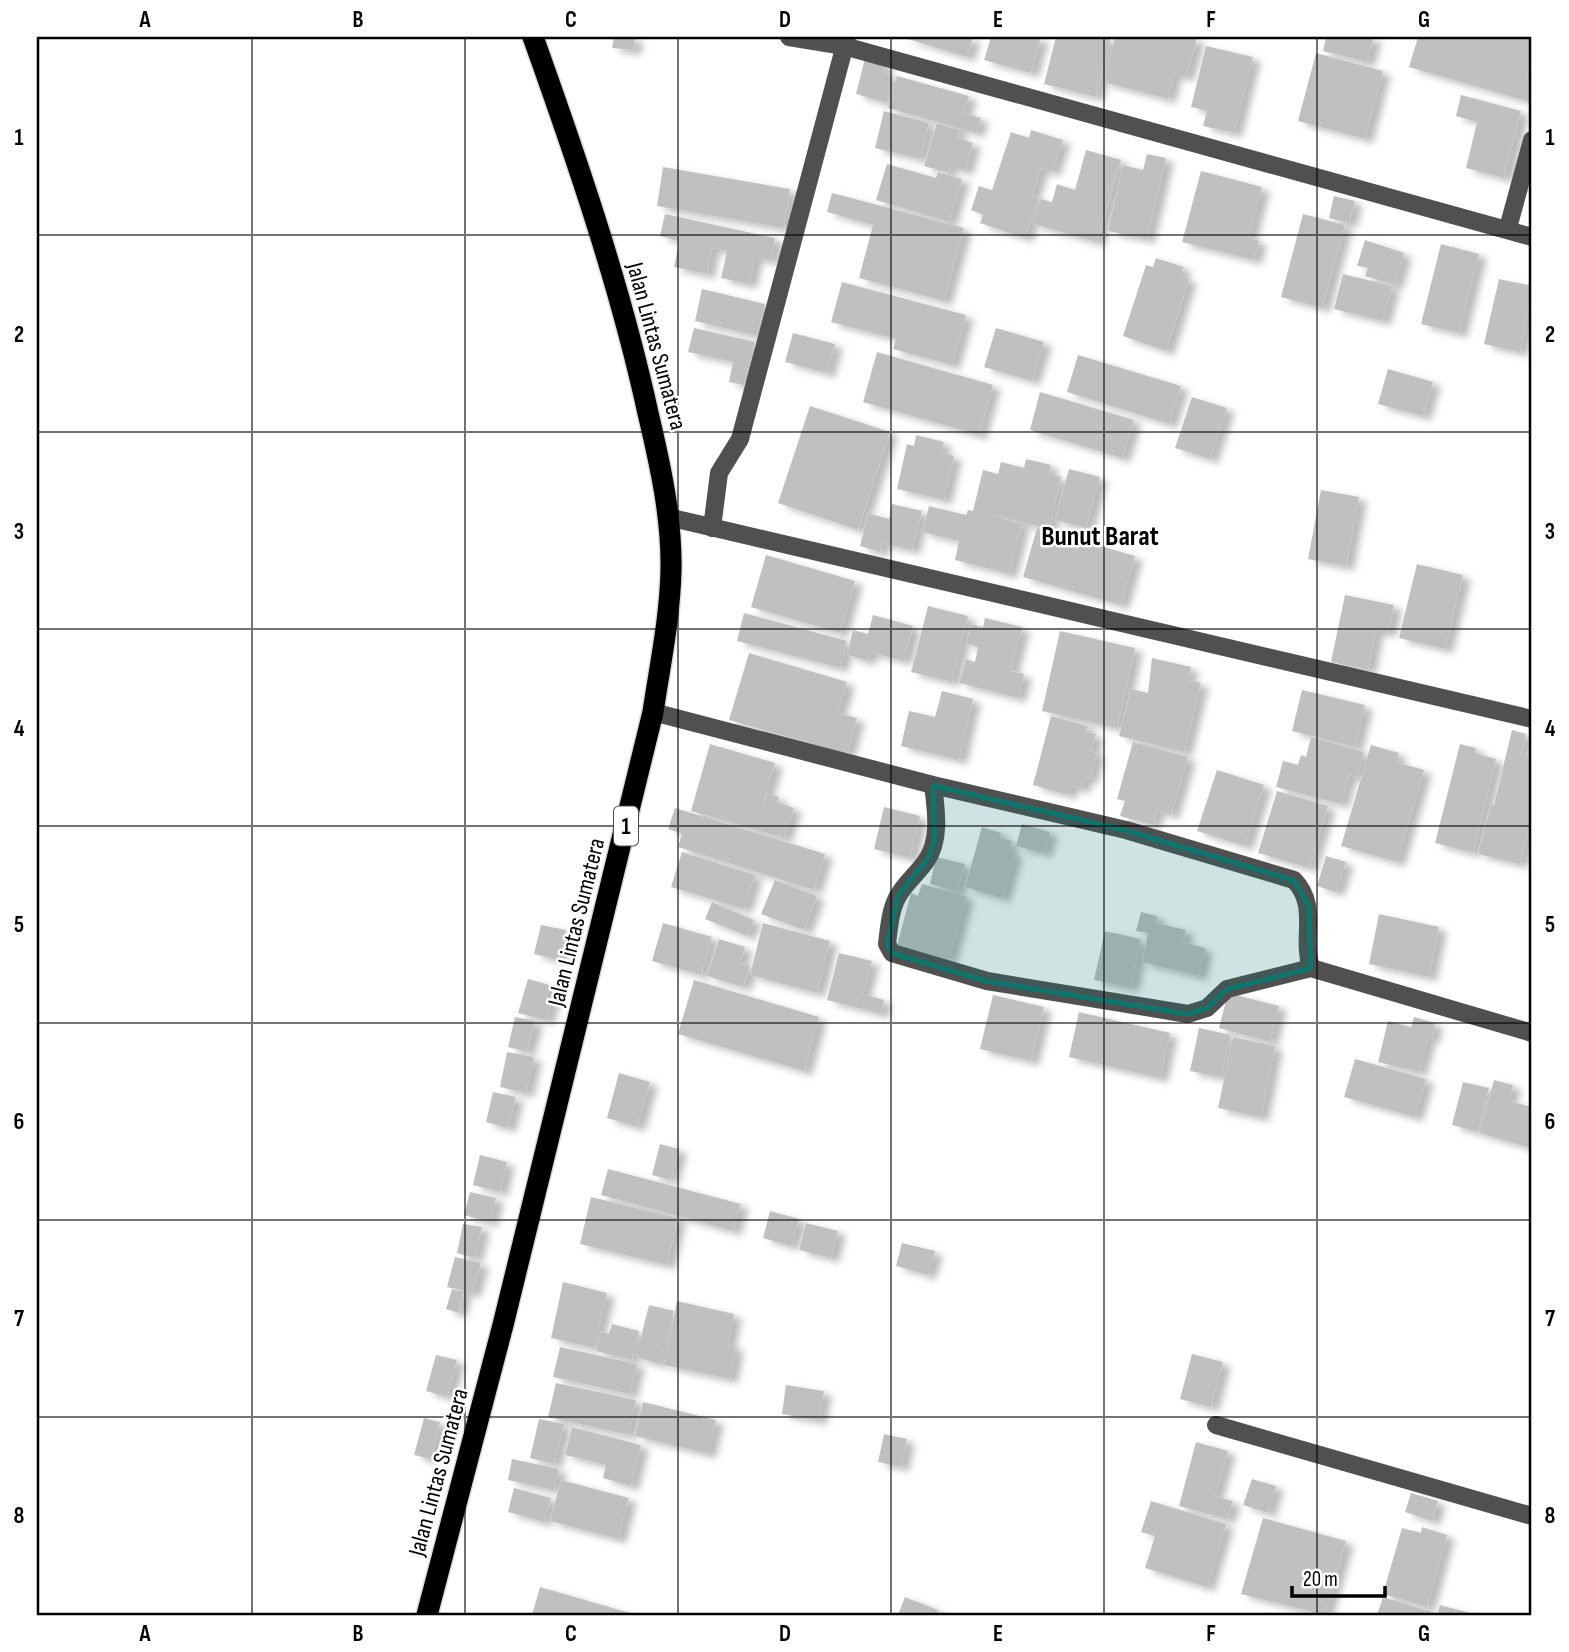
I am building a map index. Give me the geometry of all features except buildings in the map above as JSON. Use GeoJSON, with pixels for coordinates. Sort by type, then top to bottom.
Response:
{"type":"FeatureCollection","features":[{"type":"Feature","properties":{"kind":"highway","name":"Jalan Lintas Sumatera"},"geometry":{"type":"LineString","coordinates":[[427,1615],[503,1325],[653,712],[669,610],[671,568],[663,478],[632,338],[567,132],[533,37]]}},
{"type":"Feature","properties":{"kind":"street"},"geometry":{"type":"LineString","coordinates":[[789,37],[845,41],[1532,237]]}},
{"type":"Feature","properties":{"kind":"street"},"geometry":{"type":"LineString","coordinates":[[712,527],[719,473],[740,439],[845,41]]}},
{"type":"Feature","properties":{"kind":"street"},"geometry":{"type":"LineString","coordinates":[[1508,228],[1532,140]]}},
{"type":"Feature","properties":{"kind":"street"},"geometry":{"type":"LineString","coordinates":[[668,517],[1532,719]]}},
{"type":"Feature","properties":{"kind":"street"},"geometry":{"type":"LineString","coordinates":[[653,712],[933,785],[1126,830],[1294,880],[1304,891],[1309,905],[1307,956],[1311,968]]}},
{"type":"Feature","properties":{"kind":"street"},"geometry":{"type":"LineString","coordinates":[[933,785],[937,816],[934,842],[928,858],[898,895],[887,944],[892,953],[987,982],[1188,1014],[1207,1008],[1227,989],[1311,968],[1532,1033]]}},
{"type":"Feature","properties":{"kind":"street"},"geometry":{"type":"LineString","coordinates":[[1216,1425],[1532,1516]]}},
{"type":"Feature","properties":{"kind":"highlighted area"},"geometry":{"type":"Polygon","coordinates":[[[933,785],[1126,830],[1294,880],[1309,905],[1311,968],[1227,989],[1207,1008],[1188,1014],[987,981],[892,953],[887,944],[898,895],[928,858],[934,842],[933,785]]]}},
{"type":"Feature","properties":{"kind":"district","name":"Bunut Barat"},"geometry":{"type":"Point","coordinates":[1100,535]}}]}
